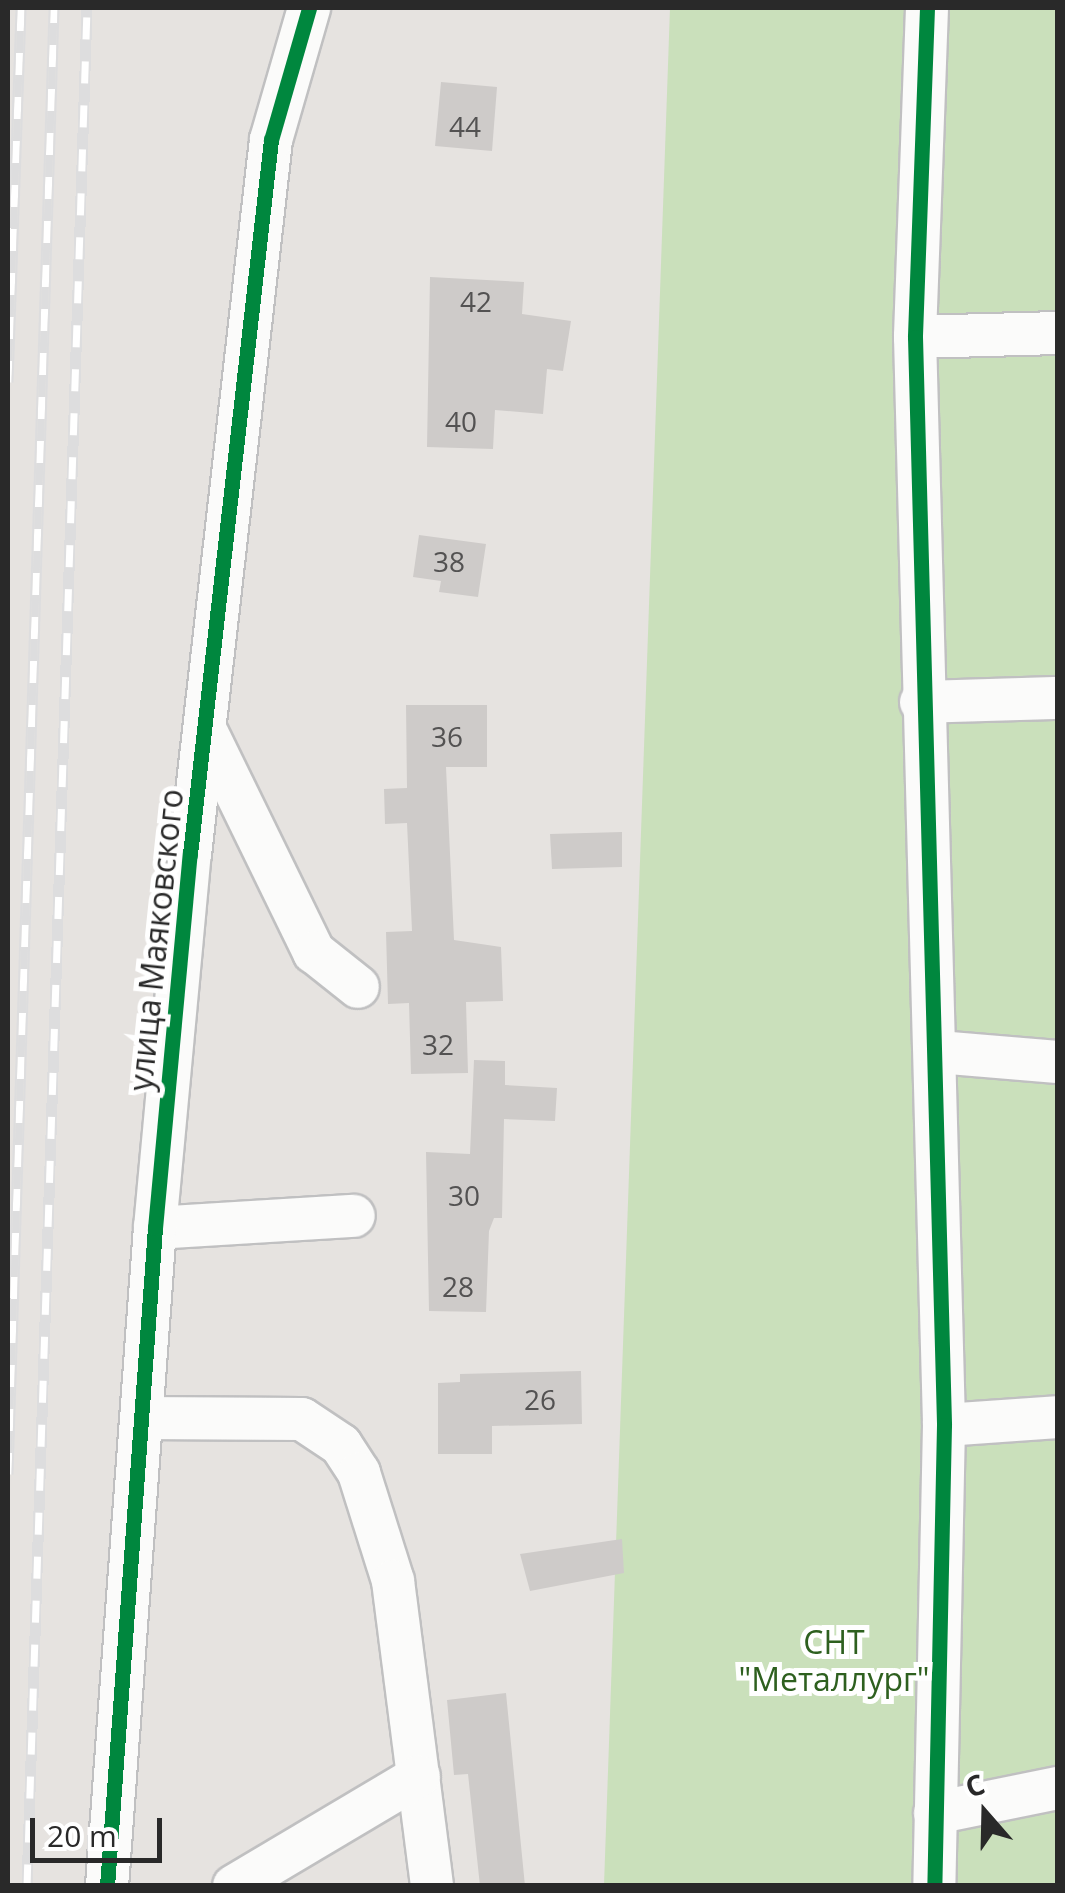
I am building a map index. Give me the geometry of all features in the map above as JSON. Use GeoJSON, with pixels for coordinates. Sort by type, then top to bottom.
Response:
{"type":"FeatureCollection","features":[{"type":"Feature","properties":{"kind":"street","name":"улица Маяковского"},"geometry":{"type":"LineString","coordinates":[[107,1886],[154,1228],[271,140],[309,8]]}},
{"type":"Feature","properties":{"kind":"street"},"geometry":{"type":"LineString","coordinates":[[928,8],[916,337],[921,702],[938,1052],[944,1424],[934,1886]]}},
{"type":"Feature","properties":{"kind":"street"},"geometry":{"type":"LineString","coordinates":[[916,337],[1058,333]]}},
{"type":"Feature","properties":{"kind":"street"},"geometry":{"type":"LineString","coordinates":[[921,702],[1058,698]]}},
{"type":"Feature","properties":{"kind":"street"},"geometry":{"type":"LineString","coordinates":[[208,735],[314,952],[358,988]]}},
{"type":"Feature","properties":{"kind":"street"},"geometry":{"type":"LineString","coordinates":[[938,1052],[1058,1062]]}},
{"type":"Feature","properties":{"kind":"street"},"geometry":{"type":"LineString","coordinates":[[154,1228],[354,1216]]}},
{"type":"Feature","properties":{"kind":"street"},"geometry":{"type":"LineString","coordinates":[[944,1424],[1058,1417]]}},
{"type":"Feature","properties":{"kind":"street"},"geometry":{"type":"LineString","coordinates":[[141,1418],[302,1419],[341,1446],[358,1473],[392,1581],[432,1886]]}},
{"type":"Feature","properties":{"kind":"street"},"geometry":{"type":"LineString","coordinates":[[234,1886],[419,1776]]}},
{"type":"Feature","properties":{"kind":"street"},"geometry":{"type":"LineString","coordinates":[[935,1812],[1058,1788]]}},
{"type":"Feature","properties":{"kind":"green space","name":"СНТ \"Металлург\""},"geometry":{"type":"Polygon","coordinates":[[[670,8],[1057,8],[1057,1885],[604,1885],[670,8]]]}},
{"type":"Feature","properties":{"kind":"building"},"geometry":{"type":"Polygon","coordinates":[[[441,82],[497,87],[492,151],[435,146],[441,82]]]}},
{"type":"Feature","properties":{"kind":"building"},"geometry":{"type":"Polygon","coordinates":[[[430,277],[524,282],[522,314],[571,321],[563,371],[547,369],[543,414],[495,410],[493,449],[427,447],[430,277]]]}},
{"type":"Feature","properties":{"kind":"building"},"geometry":{"type":"Polygon","coordinates":[[[419,535],[486,544],[478,597],[439,592],[441,581],[413,577],[419,535]]]}},
{"type":"Feature","properties":{"kind":"building"},"geometry":{"type":"Polygon","coordinates":[[[406,705],[487,705],[487,767],[446,767],[454,940],[501,947],[503,1001],[466,1002],[468,1073],[411,1074],[409,1003],[388,1004],[386,932],[412,931],[407,823],[385,824],[384,789],[407,788],[406,705]]]}},
{"type":"Feature","properties":{"kind":"building"},"geometry":{"type":"Polygon","coordinates":[[[622,832],[622,867],[552,869],[550,834],[622,832]]]}},
{"type":"Feature","properties":{"kind":"building"},"geometry":{"type":"Polygon","coordinates":[[[474,1060],[505,1061],[505,1085],[557,1088],[555,1121],[504,1119],[502,1218],[494,1218],[489,1231],[486,1312],[429,1311],[426,1152],[470,1154],[474,1060]]]}},
{"type":"Feature","properties":{"kind":"building"},"geometry":{"type":"Polygon","coordinates":[[[581,1371],[582,1424],[492,1426],[492,1454],[438,1454],[438,1383],[460,1382],[460,1374],[581,1371]]]}},
{"type":"Feature","properties":{"kind":"building"},"geometry":{"type":"Polygon","coordinates":[[[622,1539],[624,1573],[530,1591],[520,1554],[622,1539]]]}},
{"type":"Feature","properties":{"kind":"building"},"geometry":{"type":"Polygon","coordinates":[[[506,1693],[525,1886],[480,1886],[468,1774],[454,1775],[447,1700],[506,1693]]]}},
{"type":"Feature","properties":{"kind":"railway"},"geometry":{"type":"LineString","coordinates":[[8,382],[21,8]]}},
{"type":"Feature","properties":{"kind":"railway"},"geometry":{"type":"LineString","coordinates":[[8,1474],[54,8]]}},
{"type":"Feature","properties":{"kind":"railway"},"geometry":{"type":"LineString","coordinates":[[27,1886],[87,8]]}},
{"type":"Feature","properties":{"kind":"cycle path"},"geometry":{"type":"LineString","coordinates":[[107,1886],[155,1228],[190,854],[271,140],[309,8]]}},
{"type":"Feature","properties":{"kind":"cycle path"},"geometry":{"type":"LineString","coordinates":[[927,8],[915,337],[944,1425],[934,1886]]}}]}
